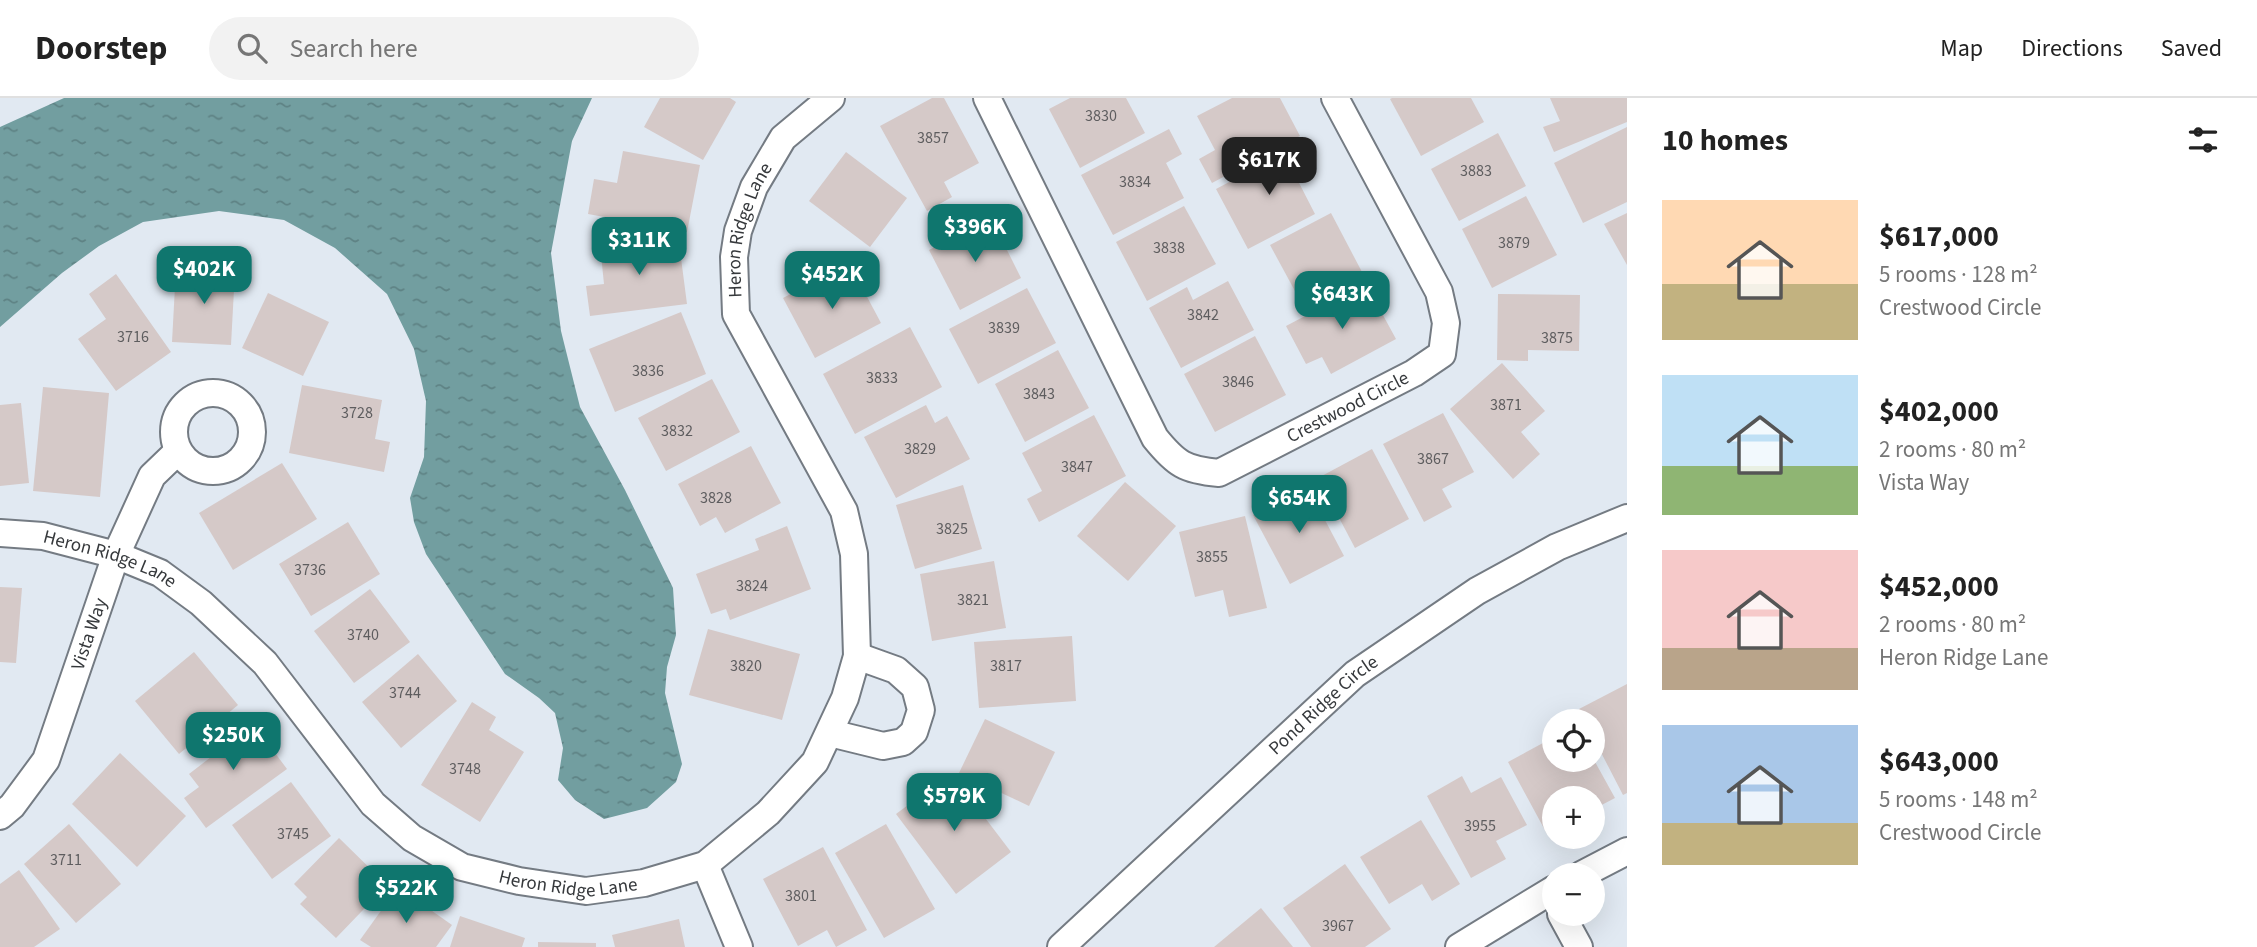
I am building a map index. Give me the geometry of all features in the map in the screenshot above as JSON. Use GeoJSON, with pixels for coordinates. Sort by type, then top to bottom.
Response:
{"type":"FeatureCollection","features":[{"type":"Feature","properties":{"kind":"street","name":"Heron Ridge Lane"},"geometry":{"type":"LineString","coordinates":[[0,533],[43,536],[116,555],[160,573],[201,603],[265,663],[373,804],[412,838],[461,867],[519,881],[586,891],[645,883],[705,865],[768,813],[815,762],[845,698],[857,656],[854,554],[844,511],[736,314],[734,257],[738,231],[754,187],[783,138],[831,98]]}},
{"type":"Feature","properties":{"kind":"street","name":"Crestwood Circle"},"geometry":{"type":"LineString","coordinates":[[987,98],[1154,438],[1171,457],[1193,471],[1219,473],[1414,373],[1442,354],[1446,323],[1439,292],[1335,98]]}},
{"type":"Feature","properties":{"kind":"street","name":"Vista Way"},"geometry":{"type":"LineString","coordinates":[[0,816],[12,806],[46,760],[116,555],[152,476],[178,451]]}},
{"type":"Feature","properties":{"kind":"street","name":"Pond Ridge Circle"},"geometry":{"type":"LineString","coordinates":[[1060,947],[1355,674],[1477,592],[1557,547],[1627,517]]}},
{"type":"Feature","properties":{"kind":"street"},"geometry":{"type":"LineString","coordinates":[[830,733],[883,746],[903,742],[914,732],[921,710],[915,687],[896,670],[857,656]]}},
{"type":"Feature","properties":{"kind":"street"},"geometry":{"type":"LineString","coordinates":[[1604,863],[1627,851]]}},
{"type":"Feature","properties":{"kind":"street"},"geometry":{"type":"LineString","coordinates":[[705,865],[739,947]]}},
{"type":"Feature","properties":{"kind":"street"},"geometry":{"type":"LineString","coordinates":[[1459,947],[1542,906]]}},
{"type":"Feature","properties":{"kind":"street"},"geometry":{"type":"LineString","coordinates":[[1568,926],[1578,947]]}},
{"type":"Feature","properties":{"kind":"water"},"geometry":{"type":"Polygon","coordinates":[[[64,98],[592,98],[572,141],[551,253],[561,331],[580,407],[673,588],[676,635],[667,667],[665,693],[682,764],[676,782],[647,808],[604,819],[575,800],[558,780],[563,748],[555,713],[505,674],[426,554],[414,522],[410,498],[424,457],[426,401],[414,349],[387,294],[335,248],[284,220],[219,211],[143,222],[99,246],[62,273],[0,327],[0,127],[64,98]]]}},
{"type":"Feature","properties":{"kind":"building"},"geometry":{"type":"Polygon","coordinates":[[[660,98],[730,98],[736,102],[703,160],[644,127],[660,98]]]}},
{"type":"Feature","properties":{"kind":"building"},"geometry":{"type":"Polygon","coordinates":[[[932,98],[944,98],[979,163],[944,182],[952,197],[927,211],[880,126],[932,98]]]}},
{"type":"Feature","properties":{"kind":"building"},"geometry":{"type":"Polygon","coordinates":[[[1070,98],[1126,98],[1145,133],[1080,168],[1049,109],[1070,98]]]}},
{"type":"Feature","properties":{"kind":"building"},"geometry":{"type":"Polygon","coordinates":[[[1232,98],[1280,98],[1300,136],[1212,183],[1199,159],[1215,150],[1197,116],[1232,98]]]}},
{"type":"Feature","properties":{"kind":"building"},"geometry":{"type":"Polygon","coordinates":[[[1471,98],[1484,122],[1421,156],[1390,99],[1471,98]]]}},
{"type":"Feature","properties":{"kind":"building"},"geometry":{"type":"Polygon","coordinates":[[[1550,98],[1627,98],[1627,122],[1554,152],[1543,127],[1560,121],[1550,98]]]}},
{"type":"Feature","properties":{"kind":"building"},"geometry":{"type":"Polygon","coordinates":[[[1627,127],[1627,202],[1583,223],[1554,163],[1627,127]]]}},
{"type":"Feature","properties":{"kind":"building"},"geometry":{"type":"Polygon","coordinates":[[[1169,129],[1182,154],[1166,163],[1184,198],[1113,235],[1081,175],[1169,129]]]}},
{"type":"Feature","properties":{"kind":"building"},"geometry":{"type":"Polygon","coordinates":[[[1498,133],[1526,186],[1459,221],[1431,169],[1498,133]]]}},
{"type":"Feature","properties":{"kind":"building"},"geometry":{"type":"Polygon","coordinates":[[[1301,144],[1313,168],[1296,177],[1315,214],[1248,249],[1216,189],[1301,144]]]}},
{"type":"Feature","properties":{"kind":"building"},"geometry":{"type":"Polygon","coordinates":[[[623,151],[700,165],[687,232],[588,214],[594,179],[617,183],[623,151]]]}},
{"type":"Feature","properties":{"kind":"building"},"geometry":{"type":"Polygon","coordinates":[[[846,152],[907,198],[870,247],[809,201],[846,152]]]}},
{"type":"Feature","properties":{"kind":"building"},"geometry":{"type":"Polygon","coordinates":[[[1526,196],[1557,255],[1492,288],[1462,229],[1526,196]]]}},
{"type":"Feature","properties":{"kind":"building"},"geometry":{"type":"Polygon","coordinates":[[[1184,206],[1216,264],[1147,301],[1116,242],[1184,206]]]}},
{"type":"Feature","properties":{"kind":"building"},"geometry":{"type":"Polygon","coordinates":[[[1331,213],[1362,272],[1302,304],[1270,245],[1331,213]]]}},
{"type":"Feature","properties":{"kind":"building"},"geometry":{"type":"Polygon","coordinates":[[[1627,213],[1627,265],[1604,224],[1627,213]]]}},
{"type":"Feature","properties":{"kind":"building"},"geometry":{"type":"Polygon","coordinates":[[[991,218],[1021,278],[960,310],[929,250],[991,218]]]}},
{"type":"Feature","properties":{"kind":"building"},"geometry":{"type":"Polygon","coordinates":[[[678,235],[687,304],[590,316],[586,286],[604,284],[600,245],[678,235]]]}},
{"type":"Feature","properties":{"kind":"building"},"geometry":{"type":"Polygon","coordinates":[[[849,263],[881,323],[815,358],[783,298],[849,263]]]}},
{"type":"Feature","properties":{"kind":"building"},"geometry":{"type":"Polygon","coordinates":[[[176,268],[235,271],[231,345],[172,342],[176,268]]]}},
{"type":"Feature","properties":{"kind":"building"},"geometry":{"type":"Polygon","coordinates":[[[116,274],[171,352],[116,391],[78,339],[106,319],[89,294],[116,274]]]}},
{"type":"Feature","properties":{"kind":"building"},"geometry":{"type":"Polygon","coordinates":[[[1228,281],[1254,330],[1181,368],[1149,308],[1187,287],[1193,300],[1228,281]]]}},
{"type":"Feature","properties":{"kind":"building"},"geometry":{"type":"Polygon","coordinates":[[[1366,284],[1396,339],[1331,374],[1322,357],[1306,364],[1286,326],[1366,284]]]}},
{"type":"Feature","properties":{"kind":"building"},"geometry":{"type":"Polygon","coordinates":[[[1027,288],[1056,343],[978,384],[949,329],[1027,288]]]}},
{"type":"Feature","properties":{"kind":"building"},"geometry":{"type":"Polygon","coordinates":[[[268,293],[329,322],[303,376],[242,348],[268,293]]]}},
{"type":"Feature","properties":{"kind":"building"},"geometry":{"type":"Polygon","coordinates":[[[1498,294],[1580,295],[1579,351],[1528,350],[1528,361],[1497,360],[1498,294]]]}},
{"type":"Feature","properties":{"kind":"building"},"geometry":{"type":"Polygon","coordinates":[[[681,312],[706,374],[615,412],[589,349],[681,312]]]}},
{"type":"Feature","properties":{"kind":"building"},"geometry":{"type":"Polygon","coordinates":[[[910,327],[942,387],[855,434],[823,374],[910,327]]]}},
{"type":"Feature","properties":{"kind":"building"},"geometry":{"type":"Polygon","coordinates":[[[1255,336],[1286,395],[1215,432],[1184,374],[1255,336]]]}},
{"type":"Feature","properties":{"kind":"building"},"geometry":{"type":"Polygon","coordinates":[[[1058,350],[1089,408],[1025,442],[995,384],[1058,350]]]}},
{"type":"Feature","properties":{"kind":"building"},"geometry":{"type":"Polygon","coordinates":[[[1502,363],[1545,411],[1521,432],[1540,454],[1513,479],[1450,409],[1502,363]]]}},
{"type":"Feature","properties":{"kind":"building"},"geometry":{"type":"Polygon","coordinates":[[[712,379],[740,432],[666,471],[638,418],[712,379]]]}},
{"type":"Feature","properties":{"kind":"building"},"geometry":{"type":"Polygon","coordinates":[[[302,385],[382,400],[375,439],[390,442],[384,472],[289,453],[302,385]]]}},
{"type":"Feature","properties":{"kind":"building"},"geometry":{"type":"Polygon","coordinates":[[[43,387],[109,393],[100,497],[33,491],[43,387]]]}},
{"type":"Feature","properties":{"kind":"building"},"geometry":{"type":"Polygon","coordinates":[[[21,403],[29,483],[0,486],[0,405],[21,403]]]}},
{"type":"Feature","properties":{"kind":"building"},"geometry":{"type":"Polygon","coordinates":[[[926,405],[935,423],[947,416],[970,459],[896,498],[864,437],[926,405]]]}},
{"type":"Feature","properties":{"kind":"building"},"geometry":{"type":"Polygon","coordinates":[[[1443,413],[1474,472],[1442,489],[1452,507],[1424,522],[1383,444],[1443,413]]]}},
{"type":"Feature","properties":{"kind":"building"},"geometry":{"type":"Polygon","coordinates":[[[1094,415],[1126,476],[1039,522],[1027,499],[1042,491],[1022,453],[1094,415]]]}},
{"type":"Feature","properties":{"kind":"building"},"geometry":{"type":"Polygon","coordinates":[[[751,446],[781,503],[725,533],[716,517],[700,526],[678,484],[751,446]]]}},
{"type":"Feature","properties":{"kind":"building"},"geometry":{"type":"Polygon","coordinates":[[[1372,449],[1409,519],[1355,548],[1318,478],[1372,449]]]}},
{"type":"Feature","properties":{"kind":"building"},"geometry":{"type":"Polygon","coordinates":[[[282,463],[317,519],[233,570],[199,513],[282,463]]]}},
{"type":"Feature","properties":{"kind":"building"},"geometry":{"type":"Polygon","coordinates":[[[1125,482],[1176,526],[1128,581],[1077,536],[1125,482]]]}},
{"type":"Feature","properties":{"kind":"building"},"geometry":{"type":"Polygon","coordinates":[[[963,485],[982,549],[915,569],[896,505],[963,485]]]}},
{"type":"Feature","properties":{"kind":"building"},"geometry":{"type":"Polygon","coordinates":[[[1307,486],[1344,556],[1290,584],[1253,515],[1307,486]]]}},
{"type":"Feature","properties":{"kind":"building"},"geometry":{"type":"Polygon","coordinates":[[[1245,516],[1267,608],[1229,617],[1223,590],[1195,597],[1179,532],[1245,516]]]}},
{"type":"Feature","properties":{"kind":"building"},"geometry":{"type":"Polygon","coordinates":[[[348,522],[380,574],[311,616],[279,564],[348,522]]]}},
{"type":"Feature","properties":{"kind":"building"},"geometry":{"type":"Polygon","coordinates":[[[787,526],[811,589],[730,620],[726,609],[711,614],[696,574],[759,550],[755,539],[787,526]]]}},
{"type":"Feature","properties":{"kind":"building"},"geometry":{"type":"Polygon","coordinates":[[[994,561],[1006,628],[932,641],[920,574],[994,561]]]}},
{"type":"Feature","properties":{"kind":"building"},"geometry":{"type":"Polygon","coordinates":[[[0,587],[22,588],[16,663],[0,662],[0,587]]]}},
{"type":"Feature","properties":{"kind":"building"},"geometry":{"type":"Polygon","coordinates":[[[370,589],[410,642],[354,683],[314,631],[370,589]]]}},
{"type":"Feature","properties":{"kind":"building"},"geometry":{"type":"Polygon","coordinates":[[[708,629],[800,654],[782,720],[689,695],[708,629]]]}},
{"type":"Feature","properties":{"kind":"building"},"geometry":{"type":"Polygon","coordinates":[[[1072,636],[1076,701],[979,708],[974,642],[1072,636]]]}},
{"type":"Feature","properties":{"kind":"building"},"geometry":{"type":"Polygon","coordinates":[[[194,652],[238,705],[179,754],[135,701],[194,652]]]}},
{"type":"Feature","properties":{"kind":"building"},"geometry":{"type":"Polygon","coordinates":[[[418,654],[457,701],[401,748],[362,702],[418,654]]]}},
{"type":"Feature","properties":{"kind":"building"},"geometry":{"type":"Polygon","coordinates":[[[1627,684],[1627,793],[1623,795],[1605,760],[1605,709],[1579,709],[1627,684]]]}},
{"type":"Feature","properties":{"kind":"building"},"geometry":{"type":"Polygon","coordinates":[[[472,702],[496,717],[489,730],[524,752],[480,822],[421,785],[472,702]]]}},
{"type":"Feature","properties":{"kind":"building"},"geometry":{"type":"Polygon","coordinates":[[[246,714],[287,769],[206,828],[184,798],[199,787],[189,774],[224,747],[217,736],[246,714]]]}},
{"type":"Feature","properties":{"kind":"building"},"geometry":{"type":"Polygon","coordinates":[[[985,719],[1055,752],[1029,806],[959,773],[985,719]]]}},
{"type":"Feature","properties":{"kind":"building"},"geometry":{"type":"Polygon","coordinates":[[[1542,744],[1542,772],[1601,772],[1615,798],[1605,803],[1605,786],[1542,786],[1542,825],[1508,762],[1542,744]]]}},
{"type":"Feature","properties":{"kind":"building"},"geometry":{"type":"Polygon","coordinates":[[[120,753],[186,816],[137,867],[72,804],[120,753]]]}},
{"type":"Feature","properties":{"kind":"building"},"geometry":{"type":"Polygon","coordinates":[[[951,773],[1011,852],[956,894],[896,814],[951,773]]]}},
{"type":"Feature","properties":{"kind":"building"},"geometry":{"type":"Polygon","coordinates":[[[1462,776],[1471,793],[1501,777],[1527,825],[1496,841],[1506,859],[1471,878],[1427,796],[1462,776]]]}},
{"type":"Feature","properties":{"kind":"building"},"geometry":{"type":"Polygon","coordinates":[[[291,782],[331,836],[272,879],[232,825],[291,782]]]}},
{"type":"Feature","properties":{"kind":"building"},"geometry":{"type":"Polygon","coordinates":[[[1421,820],[1460,884],[1432,901],[1422,884],[1389,904],[1360,857],[1421,820]]]}},
{"type":"Feature","properties":{"kind":"building"},"geometry":{"type":"Polygon","coordinates":[[[69,824],[121,884],[76,923],[24,864],[69,824]]]}},
{"type":"Feature","properties":{"kind":"building"},"geometry":{"type":"Polygon","coordinates":[[[886,824],[935,909],[884,938],[835,853],[886,824]]]}},
{"type":"Feature","properties":{"kind":"building"},"geometry":{"type":"Polygon","coordinates":[[[339,838],[387,885],[336,938],[300,904],[307,897],[294,884],[339,838]]]}},
{"type":"Feature","properties":{"kind":"building"},"geometry":{"type":"Polygon","coordinates":[[[823,847],[867,930],[836,947],[827,930],[798,946],[763,879],[823,847]]]}},
{"type":"Feature","properties":{"kind":"building"},"geometry":{"type":"Polygon","coordinates":[[[1345,864],[1391,929],[1365,947],[1311,947],[1283,908],[1345,864]]]}},
{"type":"Feature","properties":{"kind":"building"},"geometry":{"type":"Polygon","coordinates":[[[19,870],[60,929],[34,947],[0,947],[0,884],[19,870]]]}},
{"type":"Feature","properties":{"kind":"building"},"geometry":{"type":"Polygon","coordinates":[[[398,887],[452,925],[436,947],[371,947],[360,940],[398,887]]]}},
{"type":"Feature","properties":{"kind":"building"},"geometry":{"type":"Polygon","coordinates":[[[1261,908],[1293,947],[1214,947],[1261,908]]]}},
{"type":"Feature","properties":{"kind":"building"},"geometry":{"type":"Polygon","coordinates":[[[460,916],[525,938],[522,947],[450,947],[460,916]]]}},
{"type":"Feature","properties":{"kind":"building"},"geometry":{"type":"Polygon","coordinates":[[[679,919],[685,947],[615,947],[612,935],[679,919]]]}},
{"type":"Feature","properties":{"kind":"building"},"geometry":{"type":"Polygon","coordinates":[[[538,942],[596,943],[596,947],[538,947],[538,942]]]}}]}
